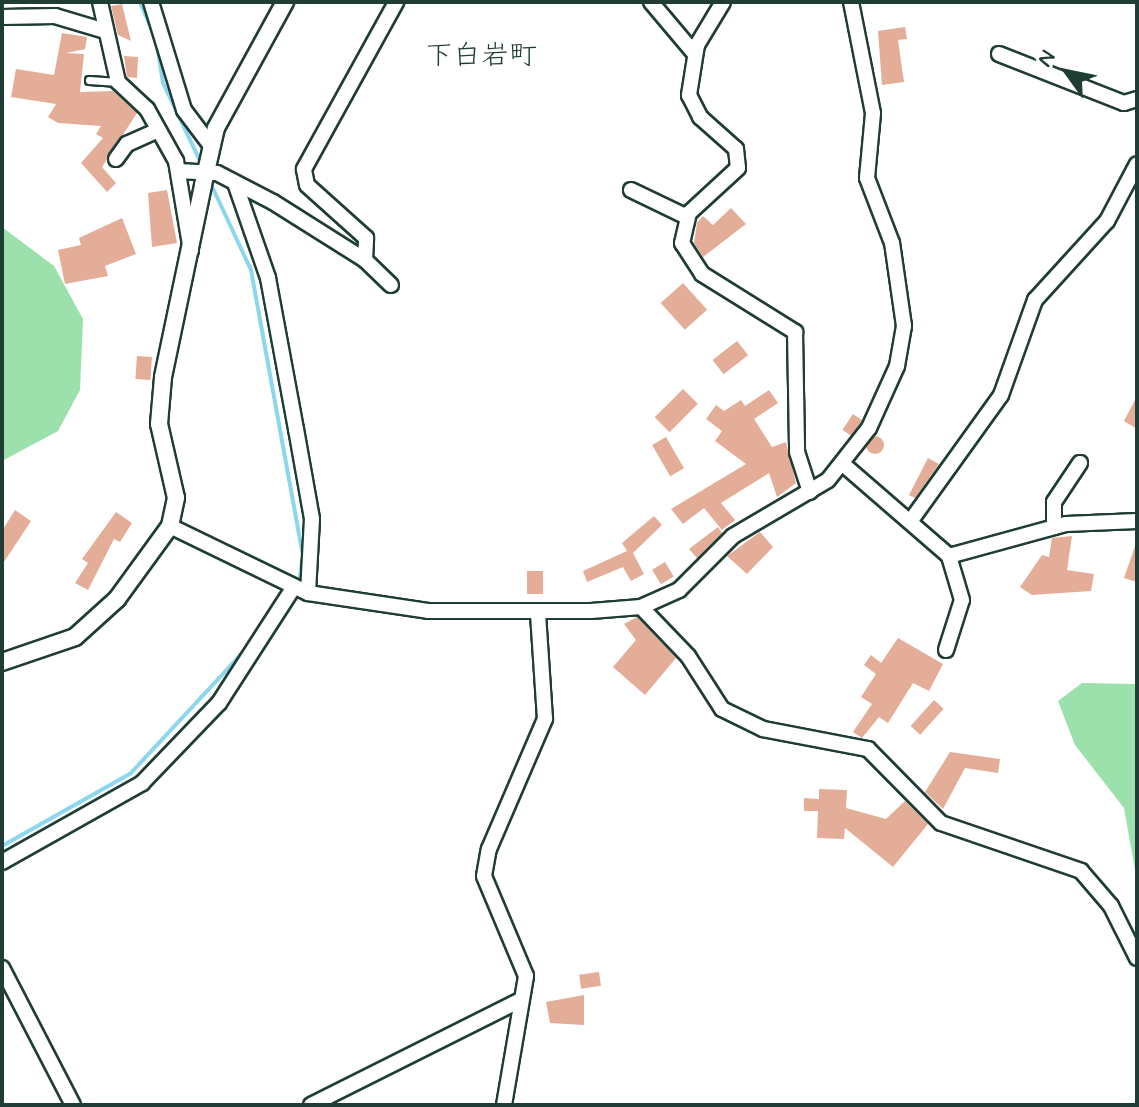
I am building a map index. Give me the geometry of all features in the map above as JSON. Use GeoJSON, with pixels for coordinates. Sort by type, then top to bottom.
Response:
{"type":"FeatureCollection","features":[{"type":"Feature","properties":{"kind":"street"},"geometry":{"type":"LineString","coordinates":[[100,2],[102,30],[118,82],[158,130],[178,171],[191,251]]}},
{"type":"Feature","properties":{"kind":"street"},"geometry":{"type":"LineString","coordinates":[[151,2],[184,110],[212,147]]}},
{"type":"Feature","properties":{"kind":"street"},"geometry":{"type":"LineString","coordinates":[[2,662],[75,637],[117,599],[170,526],[176,498],[159,424],[163,377],[206,172],[212,147],[285,2]]}},
{"type":"Feature","properties":{"kind":"street"},"geometry":{"type":"LineString","coordinates":[[365,260],[366,238],[307,185],[304,169],[396,2]]}},
{"type":"Feature","properties":{"kind":"street"},"geometry":{"type":"LineString","coordinates":[[651,2],[695,54]]}},
{"type":"Feature","properties":{"kind":"street"},"geometry":{"type":"LineString","coordinates":[[723,2],[695,54],[688,83],[692,105],[739,159],[731,181],[687,217],[682,243],[702,274],[795,332],[797,452],[810,492]]}},
{"type":"Feature","properties":{"kind":"street"},"geometry":{"type":"LineString","coordinates":[[170,526],[308,593],[428,611],[538,613],[641,607],[679,590],[733,536],[810,492],[844,465],[888,389],[904,326],[892,243],[867,178],[873,113],[851,2]]}},
{"type":"Feature","properties":{"kind":"street"},"geometry":{"type":"LineString","coordinates":[[2,17],[55,16],[102,30]]}},
{"type":"Feature","properties":{"kind":"street"},"geometry":{"type":"LineString","coordinates":[[999,54],[1124,103],[1137,99]]}},
{"type":"Feature","properties":{"kind":"street"},"geometry":{"type":"LineString","coordinates":[[116,159],[127,144],[158,130]]}},
{"type":"Feature","properties":{"kind":"street"},"geometry":{"type":"LineString","coordinates":[[912,519],[1001,395],[1035,300],[1107,221],[1137,164]]}},
{"type":"Feature","properties":{"kind":"street"},"geometry":{"type":"LineString","coordinates":[[178,171],[206,172],[235,183],[365,260],[391,285]]}},
{"type":"Feature","properties":{"kind":"street"},"geometry":{"type":"LineString","coordinates":[[235,183],[268,278],[296,429],[312,519],[308,593]]}},
{"type":"Feature","properties":{"kind":"street"},"geometry":{"type":"LineString","coordinates":[[631,190],[687,217]]}},
{"type":"Feature","properties":{"kind":"street"},"geometry":{"type":"LineString","coordinates":[[1054,527],[1054,502],[1080,463]]}},
{"type":"Feature","properties":{"kind":"street"},"geometry":{"type":"LineString","coordinates":[[844,465],[912,519],[949,556],[962,600],[946,650]]}},
{"type":"Feature","properties":{"kind":"street"},"geometry":{"type":"LineString","coordinates":[[949,556],[1054,527],[1137,521]]}},
{"type":"Feature","properties":{"kind":"street"},"geometry":{"type":"LineString","coordinates":[[2,862],[142,783],[219,703],[293,588]]}},
{"type":"Feature","properties":{"kind":"street"},"geometry":{"type":"LineString","coordinates":[[641,607],[688,656],[722,709],[763,729],[868,749],[941,823],[1081,871],[1111,906],[1137,958]]}},
{"type":"Feature","properties":{"kind":"street"},"geometry":{"type":"LineString","coordinates":[[504,1105],[521,1000],[521,960],[484,876],[489,849],[545,719],[538,613]]}},
{"type":"Feature","properties":{"kind":"street"},"geometry":{"type":"LineString","coordinates":[[2,968],[73,1105]]}},
{"type":"Feature","properties":{"kind":"street"},"geometry":{"type":"LineString","coordinates":[[311,1105],[521,1000]]}},
{"type":"Feature","properties":{"kind":"lane"},"geometry":{"type":"LineString","coordinates":[[89,80],[118,82]]}},
{"type":"Feature","properties":{"kind":"green space"},"geometry":{"type":"Polygon","coordinates":[[[2,227],[54,266],[83,319],[80,390],[58,431],[2,461],[2,227]]]}},
{"type":"Feature","properties":{"kind":"green space"},"geometry":{"type":"Polygon","coordinates":[[[1082,683],[1137,684],[1137,881],[1124,808],[1075,745],[1058,701],[1082,683]]]}},
{"type":"Feature","properties":{"kind":"building"},"geometry":{"type":"Polygon","coordinates":[[[122,4],[131,41],[118,35],[111,6],[122,4]]]}},
{"type":"Feature","properties":{"kind":"building"},"geometry":{"type":"Polygon","coordinates":[[[905,27],[907,39],[898,40],[904,82],[882,85],[878,31],[905,27]]]}},
{"type":"Feature","properties":{"kind":"building"},"geometry":{"type":"Polygon","coordinates":[[[62,33],[87,37],[85,49],[66,53],[84,54],[80,92],[113,91],[137,113],[102,167],[116,183],[107,192],[81,163],[103,138],[96,134],[101,126],[58,123],[48,117],[56,104],[11,97],[16,69],[54,75],[62,33]]]}},
{"type":"Feature","properties":{"kind":"building"},"geometry":{"type":"Polygon","coordinates":[[[124,56],[138,57],[137,78],[127,77],[124,56]]]}},
{"type":"Feature","properties":{"kind":"building"},"geometry":{"type":"Polygon","coordinates":[[[167,190],[177,243],[152,247],[148,193],[167,190]]]}},
{"type":"Feature","properties":{"kind":"building"},"geometry":{"type":"Polygon","coordinates":[[[731,208],[746,224],[703,257],[694,243],[697,223],[703,216],[713,225],[731,208]]]}},
{"type":"Feature","properties":{"kind":"building"},"geometry":{"type":"Polygon","coordinates":[[[122,218],[136,254],[105,266],[108,276],[65,284],[58,250],[81,245],[79,238],[122,218]]]}},
{"type":"Feature","properties":{"kind":"building"},"geometry":{"type":"Polygon","coordinates":[[[683,283],[707,310],[685,330],[661,303],[683,283]]]}},
{"type":"Feature","properties":{"kind":"building"},"geometry":{"type":"Polygon","coordinates":[[[737,341],[748,355],[724,374],[713,360],[737,341]]]}},
{"type":"Feature","properties":{"kind":"building"},"geometry":{"type":"Polygon","coordinates":[[[137,356],[152,357],[150,380],[135,379],[137,356]]]}},
{"type":"Feature","properties":{"kind":"building"},"geometry":{"type":"Polygon","coordinates":[[[683,389],[698,404],[670,432],[655,417],[683,389]]]}},
{"type":"Feature","properties":{"kind":"building"},"geometry":{"type":"Polygon","coordinates":[[[769,390],[778,403],[754,419],[772,447],[786,442],[796,483],[777,497],[769,473],[721,503],[735,520],[722,530],[704,508],[683,524],[671,509],[746,464],[715,441],[722,431],[706,419],[716,405],[724,411],[741,400],[745,406],[769,390]]]}},
{"type":"Feature","properties":{"kind":"building"},"geometry":{"type":"Polygon","coordinates":[[[1137,396],[1137,429],[1124,421],[1137,396]]]}},
{"type":"Feature","properties":{"kind":"building"},"geometry":{"type":"Polygon","coordinates":[[[853,414],[862,420],[851,436],[842,430],[853,414]]]}},
{"type":"Feature","properties":{"kind":"building"},"geometry":{"type":"Polygon","coordinates":[[[871,436],[879,436],[884,445],[882,452],[871,454],[866,449],[866,441],[871,436]]]}},
{"type":"Feature","properties":{"kind":"building"},"geometry":{"type":"Polygon","coordinates":[[[666,437],[684,468],[670,476],[652,445],[666,437]]]}},
{"type":"Feature","properties":{"kind":"building"},"geometry":{"type":"Polygon","coordinates":[[[928,458],[939,464],[915,498],[909,495],[928,458]]]}},
{"type":"Feature","properties":{"kind":"building"},"geometry":{"type":"Polygon","coordinates":[[[15,510],[31,521],[2,565],[2,531],[15,510]]]}},
{"type":"Feature","properties":{"kind":"building"},"geometry":{"type":"Polygon","coordinates":[[[116,512],[132,523],[120,542],[114,539],[88,590],[75,583],[88,563],[82,559],[116,512]]]}},
{"type":"Feature","properties":{"kind":"building"},"geometry":{"type":"Polygon","coordinates":[[[654,516],[662,525],[633,553],[644,574],[631,581],[623,567],[587,582],[583,571],[627,551],[622,543],[654,516]]]}},
{"type":"Feature","properties":{"kind":"building"},"geometry":{"type":"Polygon","coordinates":[[[718,527],[722,533],[697,558],[689,549],[718,527]]]}},
{"type":"Feature","properties":{"kind":"building"},"geometry":{"type":"Polygon","coordinates":[[[760,532],[773,547],[747,574],[727,556],[760,532]]]}},
{"type":"Feature","properties":{"kind":"building"},"geometry":{"type":"Polygon","coordinates":[[[1072,536],[1067,570],[1094,574],[1091,591],[1032,595],[1020,587],[1042,555],[1049,557],[1052,538],[1072,536]]]}},
{"type":"Feature","properties":{"kind":"building"},"geometry":{"type":"Polygon","coordinates":[[[1137,547],[1137,582],[1124,578],[1137,547]]]}},
{"type":"Feature","properties":{"kind":"building"},"geometry":{"type":"Polygon","coordinates":[[[665,562],[674,577],[661,584],[652,570],[665,562]]]}},
{"type":"Feature","properties":{"kind":"building"},"geometry":{"type":"Polygon","coordinates":[[[527,571],[543,571],[543,594],[527,594],[527,571]]]}},
{"type":"Feature","properties":{"kind":"building"},"geometry":{"type":"Polygon","coordinates":[[[637,617],[676,658],[645,695],[613,667],[636,640],[624,624],[637,617]]]}},
{"type":"Feature","properties":{"kind":"building"},"geometry":{"type":"Polygon","coordinates":[[[898,638],[943,664],[929,691],[913,683],[888,723],[879,717],[862,738],[853,732],[872,704],[861,697],[876,674],[864,665],[871,655],[881,663],[898,638]]]}},
{"type":"Feature","properties":{"kind":"building"},"geometry":{"type":"Polygon","coordinates":[[[934,700],[944,709],[920,735],[911,726],[934,700]]]}},
{"type":"Feature","properties":{"kind":"building"},"geometry":{"type":"Polygon","coordinates":[[[950,752],[1000,759],[998,773],[965,768],[943,809],[925,792],[950,752]]]}},
{"type":"Feature","properties":{"kind":"building"},"geometry":{"type":"Polygon","coordinates":[[[819,789],[847,790],[846,808],[886,819],[905,801],[928,824],[893,867],[845,828],[844,839],[817,838],[818,811],[804,811],[804,798],[819,799],[819,789]]]}},
{"type":"Feature","properties":{"kind":"building"},"geometry":{"type":"Polygon","coordinates":[[[599,972],[601,986],[581,989],[579,975],[599,972]]]}},
{"type":"Feature","properties":{"kind":"building"},"geometry":{"type":"Polygon","coordinates":[[[584,995],[584,1025],[550,1023],[546,1002],[584,995]]]}},
{"type":"Feature","properties":{"kind":"waterway"},"geometry":{"type":"LineString","coordinates":[[140,2],[155,37]]}},
{"type":"Feature","properties":{"kind":"waterway"},"geometry":{"type":"LineString","coordinates":[[157,45],[163,83],[201,163]]}},
{"type":"Feature","properties":{"kind":"waterway"},"geometry":{"type":"LineString","coordinates":[[210,182],[251,270],[303,555],[299,583]]}},
{"type":"Feature","properties":{"kind":"waterway"},"geometry":{"type":"LineString","coordinates":[[2,846],[130,774],[246,649]]}},
{"type":"Feature","properties":{"kind":"district","name":"下白岩町"},"geometry":{"type":"Point","coordinates":[481,57]}}]}
